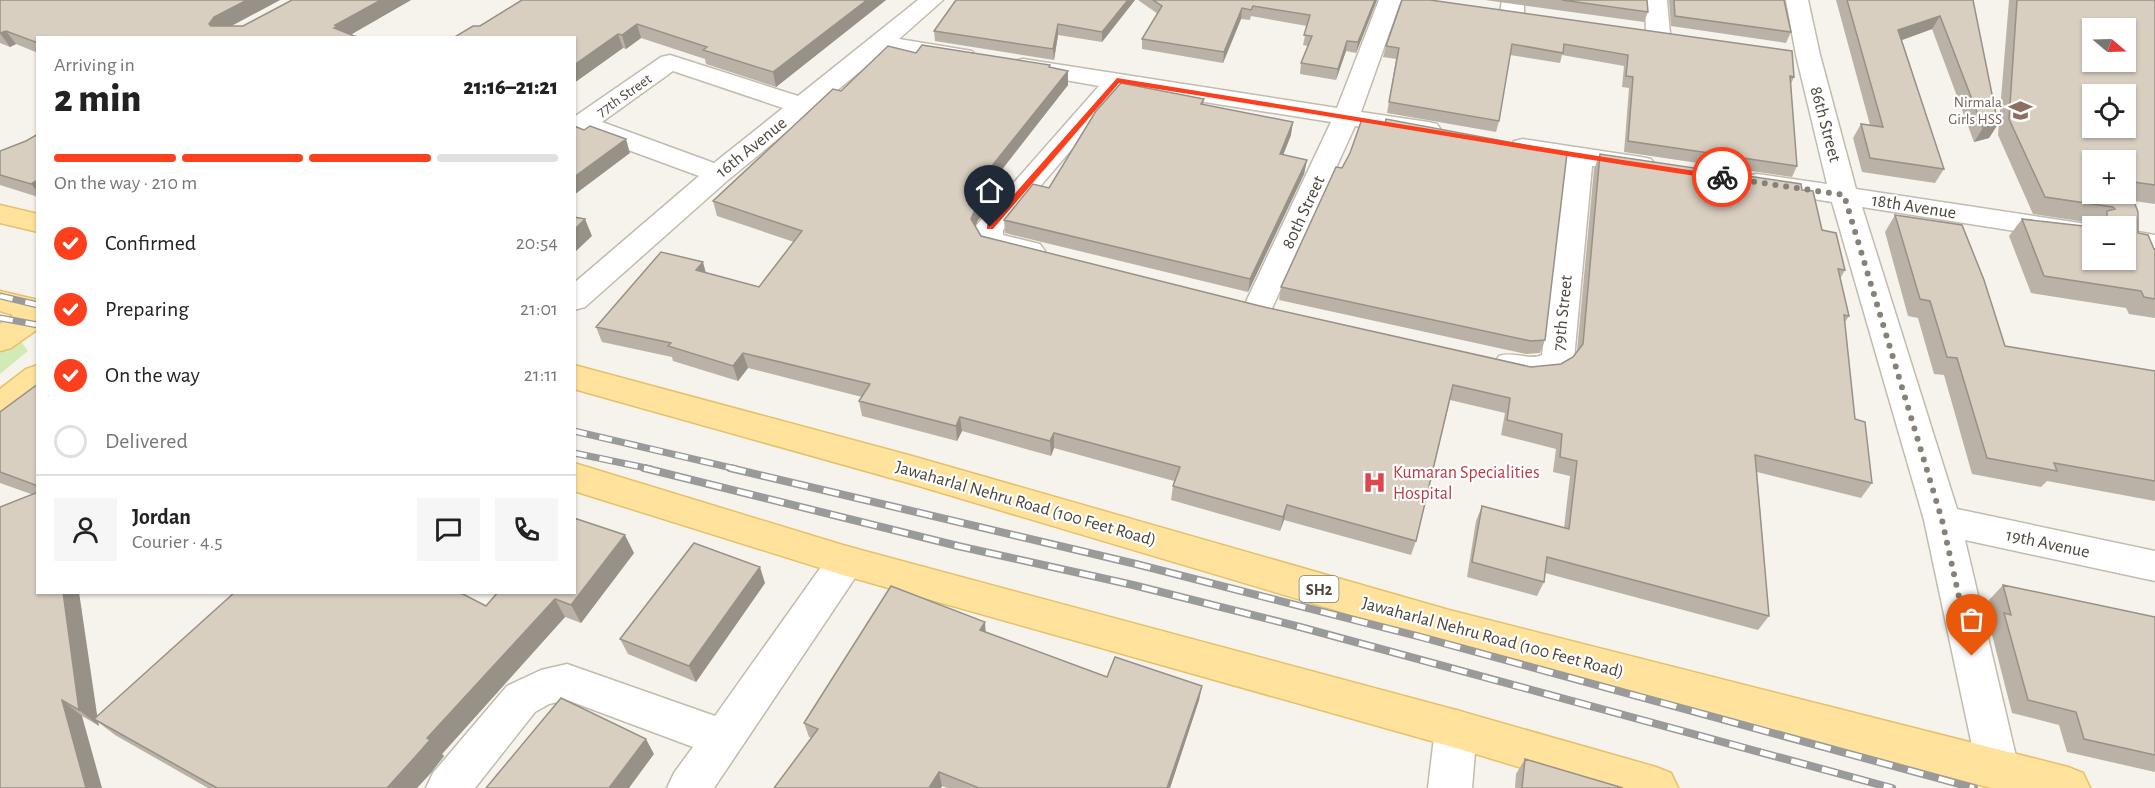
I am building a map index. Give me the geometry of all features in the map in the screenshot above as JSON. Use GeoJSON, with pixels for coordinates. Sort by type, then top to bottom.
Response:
{"type":"FeatureCollection","features":[{"type":"Feature","properties":{"kind":"main road"},"geometry":{"type":"LineString","coordinates":[[0,214],[36,223]]}},
{"type":"Feature","properties":{"kind":"main road"},"geometry":{"type":"LineString","coordinates":[[0,300],[36,311]]}},
{"type":"Feature","properties":{"kind":"main road"},"geometry":{"type":"LineString","coordinates":[[0,340],[36,313]]}},
{"type":"Feature","properties":{"kind":"main road","name":"Jawaharlal Nehru Road (100 Feet Road)"},"geometry":{"type":"LineString","coordinates":[[576,378],[912,470],[1449,627],[2068,788]]}},
{"type":"Feature","properties":{"kind":"main road"},"geometry":{"type":"LineString","coordinates":[[0,407],[36,379]]}},
{"type":"Feature","properties":{"kind":"main road"},"geometry":{"type":"LineString","coordinates":[[576,478],[846,561],[1456,729],[1656,788]]}},
{"type":"Feature","properties":{"kind":"street","name":"16th Avenue"},"geometry":{"type":"LineString","coordinates":[[576,298],[718,174],[882,43],[932,0]]}},
{"type":"Feature","properties":{"kind":"street","name":"80th Street"},"geometry":{"type":"LineString","coordinates":[[1259,307],[1347,116],[1390,0]]}},
{"type":"Feature","properties":{"kind":"street"},"geometry":{"type":"LineString","coordinates":[[1656,0],[1658,34]]}},
{"type":"Feature","properties":{"kind":"street","name":"86th Street"},"geometry":{"type":"LineString","coordinates":[[1797,0],[1796,54],[1844,195],[1942,520],[1998,769]]}},
{"type":"Feature","properties":{"kind":"street"},"geometry":{"type":"LineString","coordinates":[[882,43],[1451,134]]}},
{"type":"Feature","properties":{"kind":"street","name":"77th Street"},"geometry":{"type":"LineString","coordinates":[[578,124],[670,62],[802,106]]}},
{"type":"Feature","properties":{"kind":"street"},"geometry":{"type":"LineString","coordinates":[[1051,256],[993,242],[987,233],[1117,81]]}},
{"type":"Feature","properties":{"kind":"street","name":"77th Street"},"geometry":{"type":"LineString","coordinates":[[578,124],[718,174]]}},
{"type":"Feature","properties":{"kind":"street"},"geometry":{"type":"LineString","coordinates":[[1498,142],[1659,168]]}},
{"type":"Feature","properties":{"kind":"street","name":"79th Street"},"geometry":{"type":"LineString","coordinates":[[1480,357],[1541,369],[1552,366],[1558,359],[1579,156]]}},
{"type":"Feature","properties":{"kind":"street","name":"18th Avenue"},"geometry":{"type":"LineString","coordinates":[[1729,178],[2082,232]]}},
{"type":"Feature","properties":{"kind":"street"},"geometry":{"type":"LineString","coordinates":[[2136,241],[2155,244]]}},
{"type":"Feature","properties":{"kind":"street","name":"19th Avenue"},"geometry":{"type":"LineString","coordinates":[[1942,520],[2155,566]]}},
{"type":"Feature","properties":{"kind":"street"},"geometry":{"type":"LineString","coordinates":[[689,788],[846,561]]}},
{"type":"Feature","properties":{"kind":"street"},"geometry":{"type":"LineString","coordinates":[[448,788],[521,699],[542,688],[567,681],[724,739]]}},
{"type":"Feature","properties":{"kind":"street"},"geometry":{"type":"LineString","coordinates":[[1450,788],[1456,729]]}},
{"type":"Feature","properties":{"kind":"green space"},"geometry":{"type":"Polygon","coordinates":[[[20,340],[28,351],[0,374],[0,347],[20,340]]]}},
{"type":"Feature","properties":{"kind":"building"},"geometry":{"type":"Polygon","coordinates":[[[0,0],[247,0],[214,17],[209,24],[211,26],[243,26],[292,0],[381,0],[335,25],[338,26],[334,28],[354,36],[36,36],[36,42],[6,31],[0,33],[0,0]]]}},
{"type":"Feature","properties":{"kind":"building"},"geometry":{"type":"Polygon","coordinates":[[[522,0],[867,0],[773,72],[703,50],[707,47],[637,24],[622,35],[618,34],[576,64],[576,36],[456,36],[473,26],[480,26],[522,0]]]}},
{"type":"Feature","properties":{"kind":"building"},"geometry":{"type":"Polygon","coordinates":[[[956,0],[1128,0],[1102,32],[1058,24],[1053,49],[934,31],[956,0]]]}},
{"type":"Feature","properties":{"kind":"building"},"geometry":{"type":"Polygon","coordinates":[[[1153,0],[1375,0],[1358,42],[1347,41],[1338,69],[1301,63],[1312,36],[1304,35],[1310,15],[1253,6],[1251,10],[1242,8],[1224,52],[1142,39],[1162,6],[1153,0]]]}},
{"type":"Feature","properties":{"kind":"building"},"geometry":{"type":"Polygon","coordinates":[[[1402,0],[1430,0],[1792,51],[1794,77],[1790,76],[1797,166],[1628,141],[1633,77],[1626,76],[1628,55],[1564,44],[1563,53],[1512,44],[1499,121],[1389,102],[1399,48],[1386,46],[1402,0]]]}},
{"type":"Feature","properties":{"kind":"building"},"geometry":{"type":"Polygon","coordinates":[[[1562,0],[1647,0],[1648,12],[1562,0]]]}},
{"type":"Feature","properties":{"kind":"building"},"geometry":{"type":"Polygon","coordinates":[[[1674,0],[1784,0],[1791,32],[1675,16],[1674,0]]]}},
{"type":"Feature","properties":{"kind":"building"},"geometry":{"type":"Polygon","coordinates":[[[1847,0],[1973,0],[1998,124],[1983,128],[1940,16],[1898,30],[1944,169],[1870,158],[1861,124],[1883,127],[1847,0]]]}},
{"type":"Feature","properties":{"kind":"building"},"geometry":{"type":"Polygon","coordinates":[[[2017,0],[2155,0],[2155,185],[2136,182],[2136,150],[2082,150],[2082,202],[2045,197],[2009,119],[2017,0]]]}},
{"type":"Feature","properties":{"kind":"building"},"geometry":{"type":"Polygon","coordinates":[[[922,45],[1050,65],[1049,67],[1068,71],[987,172],[1003,176],[977,205],[971,219],[981,236],[1260,306],[1531,367],[1561,364],[1573,357],[1583,344],[1600,154],[1801,184],[1802,190],[1813,191],[1822,230],[1836,233],[1845,270],[1838,269],[1849,316],[1844,315],[1855,419],[1865,422],[1872,483],[1755,455],[1769,616],[1547,557],[1544,582],[1472,562],[1482,506],[1569,529],[1577,461],[1560,457],[1562,434],[1507,420],[1510,398],[1453,385],[1416,541],[1287,505],[1283,517],[1173,486],[1180,467],[1054,433],[1050,441],[960,417],[956,426],[859,401],[870,384],[743,353],[733,366],[668,346],[671,343],[596,327],[661,252],[703,262],[696,270],[759,287],[802,231],[713,201],[833,89],[841,91],[888,46],[916,53],[922,45]]]}},
{"type":"Feature","properties":{"kind":"building"},"geometry":{"type":"Polygon","coordinates":[[[1121,83],[1204,99],[1201,104],[1293,122],[1280,154],[1307,160],[1250,279],[1004,220],[1033,184],[1049,188],[1096,111],[1121,83]]]}},
{"type":"Feature","properties":{"kind":"building"},"geometry":{"type":"Polygon","coordinates":[[[1362,119],[1385,124],[1386,119],[1567,153],[1545,340],[1531,341],[1281,287],[1336,167],[1342,168],[1350,153],[1362,119]]]}},
{"type":"Feature","properties":{"kind":"building"},"geometry":{"type":"Polygon","coordinates":[[[590,126],[626,139],[576,176],[576,127],[584,130],[590,126]]]}},
{"type":"Feature","properties":{"kind":"building"},"geometry":{"type":"Polygon","coordinates":[[[36,135],[36,181],[31,184],[0,175],[0,151],[36,135]]]}},
{"type":"Feature","properties":{"kind":"building"},"geometry":{"type":"Polygon","coordinates":[[[2093,204],[2135,204],[2138,212],[2138,233],[2148,235],[2155,249],[2155,299],[2144,297],[2141,291],[2044,276],[2022,219],[2082,226],[2082,270],[2136,270],[2136,216],[2107,216],[2107,211],[2115,209],[2093,204]]]}},
{"type":"Feature","properties":{"kind":"building"},"geometry":{"type":"Polygon","coordinates":[[[1895,215],[1962,225],[1984,280],[2005,346],[2155,371],[2155,481],[2054,463],[2057,471],[1987,458],[1957,358],[1947,357],[1930,301],[1920,299],[1895,215]]]}},
{"type":"Feature","properties":{"kind":"building"},"geometry":{"type":"Polygon","coordinates":[[[576,217],[585,219],[576,228],[576,217]]]}},
{"type":"Feature","properties":{"kind":"building"},"geometry":{"type":"Polygon","coordinates":[[[36,385],[36,485],[0,472],[0,412],[36,385]]]}},
{"type":"Feature","properties":{"kind":"building"},"geometry":{"type":"Polygon","coordinates":[[[36,493],[36,594],[63,594],[79,710],[62,700],[86,788],[0,788],[0,507],[36,493]]]}},
{"type":"Feature","properties":{"kind":"building"},"geometry":{"type":"Polygon","coordinates":[[[576,519],[625,535],[571,605],[555,599],[427,738],[430,740],[387,788],[217,788],[94,719],[233,594],[463,594],[486,606],[496,594],[576,594],[576,519]]]}},
{"type":"Feature","properties":{"kind":"building"},"geometry":{"type":"Polygon","coordinates":[[[694,543],[760,567],[689,666],[620,639],[694,543]]]}},
{"type":"Feature","properties":{"kind":"building"},"geometry":{"type":"Polygon","coordinates":[[[2003,585],[2155,617],[2155,755],[2084,739],[2076,712],[2028,700],[2004,613],[2011,615],[2003,585]]]}},
{"type":"Feature","properties":{"kind":"building"},"geometry":{"type":"Polygon","coordinates":[[[891,586],[985,622],[980,630],[1107,677],[1115,657],[1202,686],[1167,788],[979,788],[939,772],[929,788],[774,788],[818,729],[804,723],[891,586]]]}},
{"type":"Feature","properties":{"kind":"building"},"geometry":{"type":"Polygon","coordinates":[[[561,698],[646,739],[609,788],[486,788],[561,698]]]}},
{"type":"Feature","properties":{"kind":"building"},"geometry":{"type":"Polygon","coordinates":[[[1525,759],[1623,788],[1522,788],[1525,759]]]}},
{"type":"Feature","properties":{"kind":"railway"},"geometry":{"type":"LineString","coordinates":[[0,296],[36,305]]}},
{"type":"Feature","properties":{"kind":"railway"},"geometry":{"type":"LineString","coordinates":[[0,318],[36,325]]}},
{"type":"Feature","properties":{"kind":"railway"},"geometry":{"type":"LineString","coordinates":[[576,431],[736,469]]}},
{"type":"Feature","properties":{"kind":"railway"},"geometry":{"type":"LineString","coordinates":[[576,453],[651,469]]}},
{"type":"Feature","properties":{"kind":"railway"},"geometry":{"type":"LineString","coordinates":[[644,468],[958,546],[1133,585],[1300,627],[1892,788]]}},
{"type":"Feature","properties":{"kind":"railway"},"geometry":{"type":"LineString","coordinates":[[730,468],[1136,564],[1421,637],[1974,788]]}},
{"type":"Feature","properties":{"kind":"way so far"},"geometry":{"type":"LineString","coordinates":[[1722,177],[1844,195],[1942,520],[1972,656]]}},
{"type":"Feature","properties":{"kind":"place","name":"Nirmala Girls HSS"},"geometry":{"type":"Point","coordinates":[2020,111]}},
{"type":"Feature","properties":{"kind":"place","name":"Kumaran Specialities Hospital"},"geometry":{"type":"Point","coordinates":[1375,482]}},
{"type":"Feature","properties":{"kind":"route"},"geometry":{"type":"LineString","coordinates":[[990,227],[1117,81],[1722,177]]}}]}
